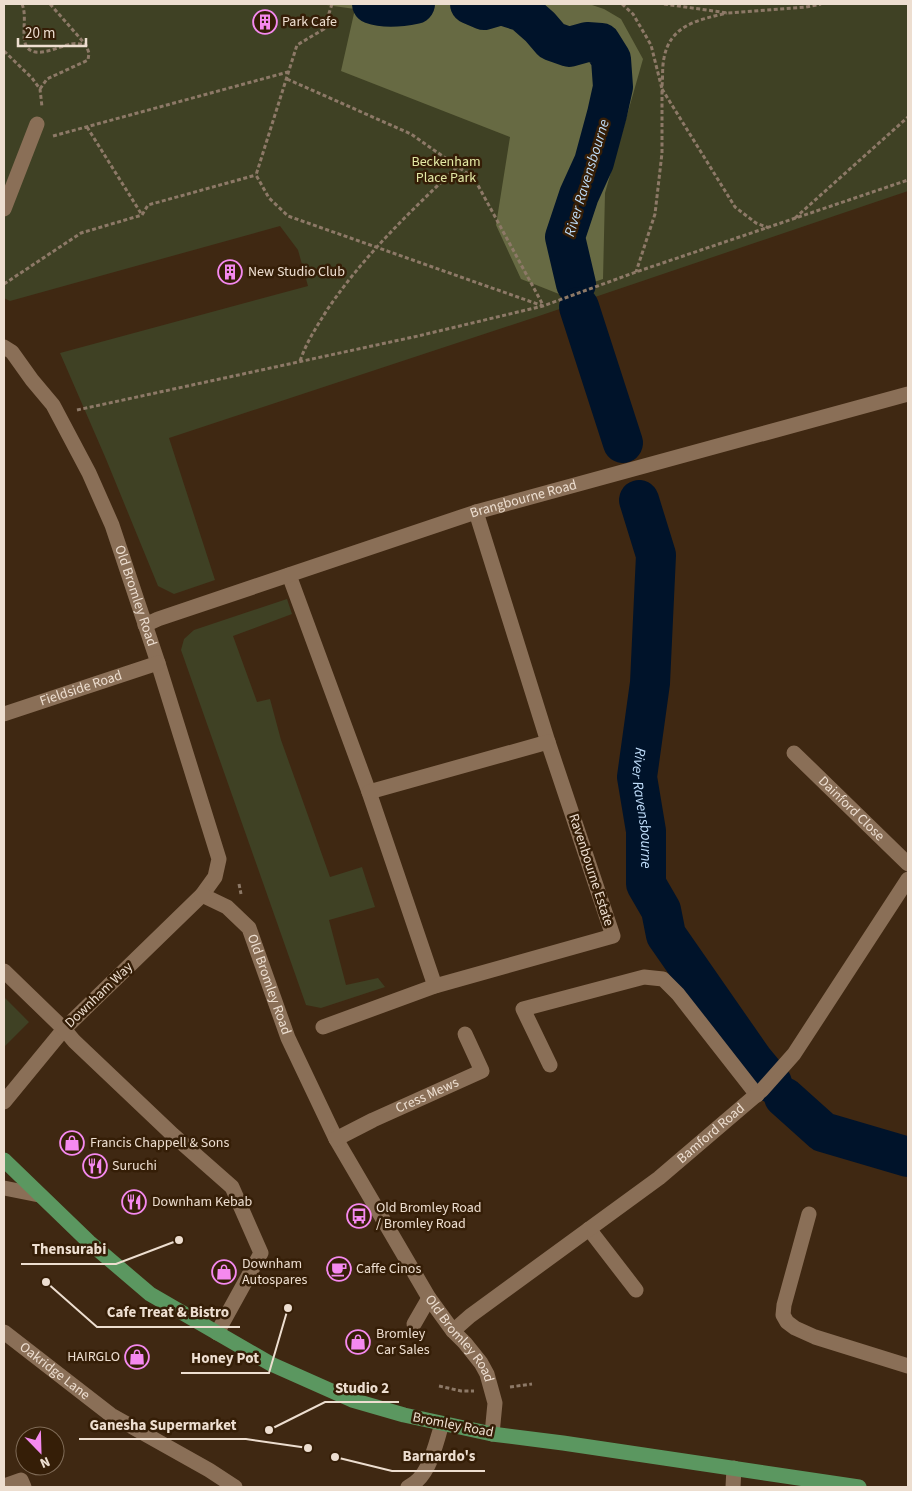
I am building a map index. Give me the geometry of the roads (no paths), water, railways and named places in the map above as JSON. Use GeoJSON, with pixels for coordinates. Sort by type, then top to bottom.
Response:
{"type":"FeatureCollection","features":[{"type":"Feature","properties":{"kind":"main road","name":"Bromley Road"},"geometry":{"type":"LineString","coordinates":[[4,1160],[89,1242],[150,1294],[271,1364],[352,1400],[404,1415],[492,1434],[859,1487]]}},
{"type":"Feature","properties":{"kind":"street"},"geometry":{"type":"LineString","coordinates":[[4,209],[37,124]]}},
{"type":"Feature","properties":{"kind":"street","name":"Old Bromley Road"},"geometry":{"type":"LineString","coordinates":[[4,347],[12,352],[32,380],[53,404],[90,473],[112,525],[158,663],[219,859],[214,876],[202,895],[227,907],[249,928],[288,1038],[336,1139],[429,1298],[453,1331],[481,1363],[487,1374],[495,1403],[492,1434]]}},
{"type":"Feature","properties":{"kind":"street","name":"Brangbourne Road"},"geometry":{"type":"LineString","coordinates":[[145,625],[289,574],[476,512],[908,394]]}},
{"type":"Feature","properties":{"kind":"street","name":"Ravenbourne Estate"},"geometry":{"type":"LineString","coordinates":[[323,1027],[435,986],[613,936],[548,742],[476,512]]}},
{"type":"Feature","properties":{"kind":"street"},"geometry":{"type":"LineString","coordinates":[[289,574],[369,792],[435,986]]}},
{"type":"Feature","properties":{"kind":"street","name":"Fieldside Road"},"geometry":{"type":"LineString","coordinates":[[4,714],[158,663]]}},
{"type":"Feature","properties":{"kind":"street"},"geometry":{"type":"LineString","coordinates":[[369,792],[548,742]]}},
{"type":"Feature","properties":{"kind":"street","name":"Dainford Close"},"geometry":{"type":"LineString","coordinates":[[794,753],[908,864]]}},
{"type":"Feature","properties":{"kind":"street","name":"Bamford Road"},"geometry":{"type":"LineString","coordinates":[[453,1331],[470,1316],[659,1178],[759,1093],[794,1054],[908,879]]}},
{"type":"Feature","properties":{"kind":"street","name":"Downham Way"},"geometry":{"type":"LineString","coordinates":[[4,1102],[64,1029],[202,895]]}},
{"type":"Feature","properties":{"kind":"street"},"geometry":{"type":"LineString","coordinates":[[4,971],[173,1135],[232,1187],[260,1253],[217,1333]]}},
{"type":"Feature","properties":{"kind":"street"},"geometry":{"type":"LineString","coordinates":[[550,1065],[523,1009],[644,977],[663,980],[678,994],[759,1093]]}},
{"type":"Feature","properties":{"kind":"street","name":"Cress Mews"},"geometry":{"type":"LineString","coordinates":[[336,1139],[482,1070],[465,1034]]}},
{"type":"Feature","properties":{"kind":"street"},"geometry":{"type":"LineString","coordinates":[[4,1188],[39,1195]]}},
{"type":"Feature","properties":{"kind":"street"},"geometry":{"type":"LineString","coordinates":[[809,1214],[784,1305],[783,1315],[787,1322],[795,1328],[815,1336],[908,1366]]}},
{"type":"Feature","properties":{"kind":"street"},"geometry":{"type":"LineString","coordinates":[[589,1229],[636,1290]]}},
{"type":"Feature","properties":{"kind":"street"},"geometry":{"type":"LineString","coordinates":[[414,1324],[429,1298]]}},
{"type":"Feature","properties":{"kind":"street","name":"Oakridge Lane"},"geometry":{"type":"LineString","coordinates":[[4,1332],[111,1416],[209,1470],[234,1487]]}},
{"type":"Feature","properties":{"kind":"street"},"geometry":{"type":"LineString","coordinates":[[408,1487],[413,1485],[420,1477],[428,1464],[442,1424]]}},
{"type":"Feature","properties":{"kind":"street"},"geometry":{"type":"LineString","coordinates":[[733,1487],[734,1468]]}},
{"type":"Feature","properties":{"kind":"street"},"geometry":{"type":"LineString","coordinates":[[4,1486],[21,1480],[24,1487]]}},
{"type":"Feature","properties":{"kind":"waterway","name":"River Ravensbourne"},"geometry":{"type":"LineString","coordinates":[[372,4],[383,7],[415,4]]}},
{"type":"Feature","properties":{"kind":"waterway","name":"River Ravensbourne"},"geometry":{"type":"LineString","coordinates":[[470,4],[484,10],[501,5],[523,12],[552,41],[569,47],[587,42],[601,43],[611,59],[613,87],[607,114],[594,162],[579,195],[565,237],[576,284]]}},
{"type":"Feature","properties":{"kind":"waterway","name":"River Ravensbourne"},"geometry":{"type":"LineString","coordinates":[[579,307],[623,443]]}},
{"type":"Feature","properties":{"kind":"waterway","name":"River Ravensbourne"},"geometry":{"type":"LineString","coordinates":[[639,500],[656,555],[650,683],[637,777],[646,831],[646,884],[661,910],[666,935],[753,1060],[772,1083]]}},
{"type":"Feature","properties":{"kind":"waterway","name":"River Ravensbourne"},"geometry":{"type":"LineString","coordinates":[[784,1097],[823,1132],[908,1157]]}},
{"type":"Feature","properties":{"kind":"place","name":"Park Cafe"},"geometry":{"type":"Point","coordinates":[265,22]}},
{"type":"Feature","properties":{"kind":"place","name":"New Studio Club"},"geometry":{"type":"Point","coordinates":[230,272]}},
{"type":"Feature","properties":{"kind":"place","name":"Francis Chappell & Sons"},"geometry":{"type":"Point","coordinates":[72,1143]}},
{"type":"Feature","properties":{"kind":"place","name":"Suruchi"},"geometry":{"type":"Point","coordinates":[95,1166]}},
{"type":"Feature","properties":{"kind":"place","name":"Downham Kebab"},"geometry":{"type":"Point","coordinates":[134,1202]}},
{"type":"Feature","properties":{"kind":"place","name":"Old Bromley Road / Bromley Road"},"geometry":{"type":"Point","coordinates":[359,1216]}},
{"type":"Feature","properties":{"kind":"place","name":"Thensurabi"},"geometry":{"type":"Point","coordinates":[179,1240]}},
{"type":"Feature","properties":{"kind":"place","name":"Caffe Cinos"},"geometry":{"type":"Point","coordinates":[339,1269]}},
{"type":"Feature","properties":{"kind":"place","name":"Downham Autospares"},"geometry":{"type":"Point","coordinates":[224,1272]}},
{"type":"Feature","properties":{"kind":"place","name":"Cafe Treat & Bistro"},"geometry":{"type":"Point","coordinates":[46,1282]}},
{"type":"Feature","properties":{"kind":"place","name":"Honey Pot"},"geometry":{"type":"Point","coordinates":[288,1308]}},
{"type":"Feature","properties":{"kind":"place","name":"Bromley Car Sales"},"geometry":{"type":"Point","coordinates":[358,1342]}},
{"type":"Feature","properties":{"kind":"place","name":"HAIRGLO"},"geometry":{"type":"Point","coordinates":[137,1357]}},
{"type":"Feature","properties":{"kind":"place","name":"Studio 2"},"geometry":{"type":"Point","coordinates":[269,1430]}},
{"type":"Feature","properties":{"kind":"place","name":"Ganesha Supermarket"},"geometry":{"type":"Point","coordinates":[308,1448]}},
{"type":"Feature","properties":{"kind":"place","name":"Barnardo's"},"geometry":{"type":"Point","coordinates":[335,1457]}},
{"type":"Feature","properties":{"kind":"park label","name":"Beckenham Place Park"},"geometry":{"type":"Point","coordinates":[446,170]}}]}
